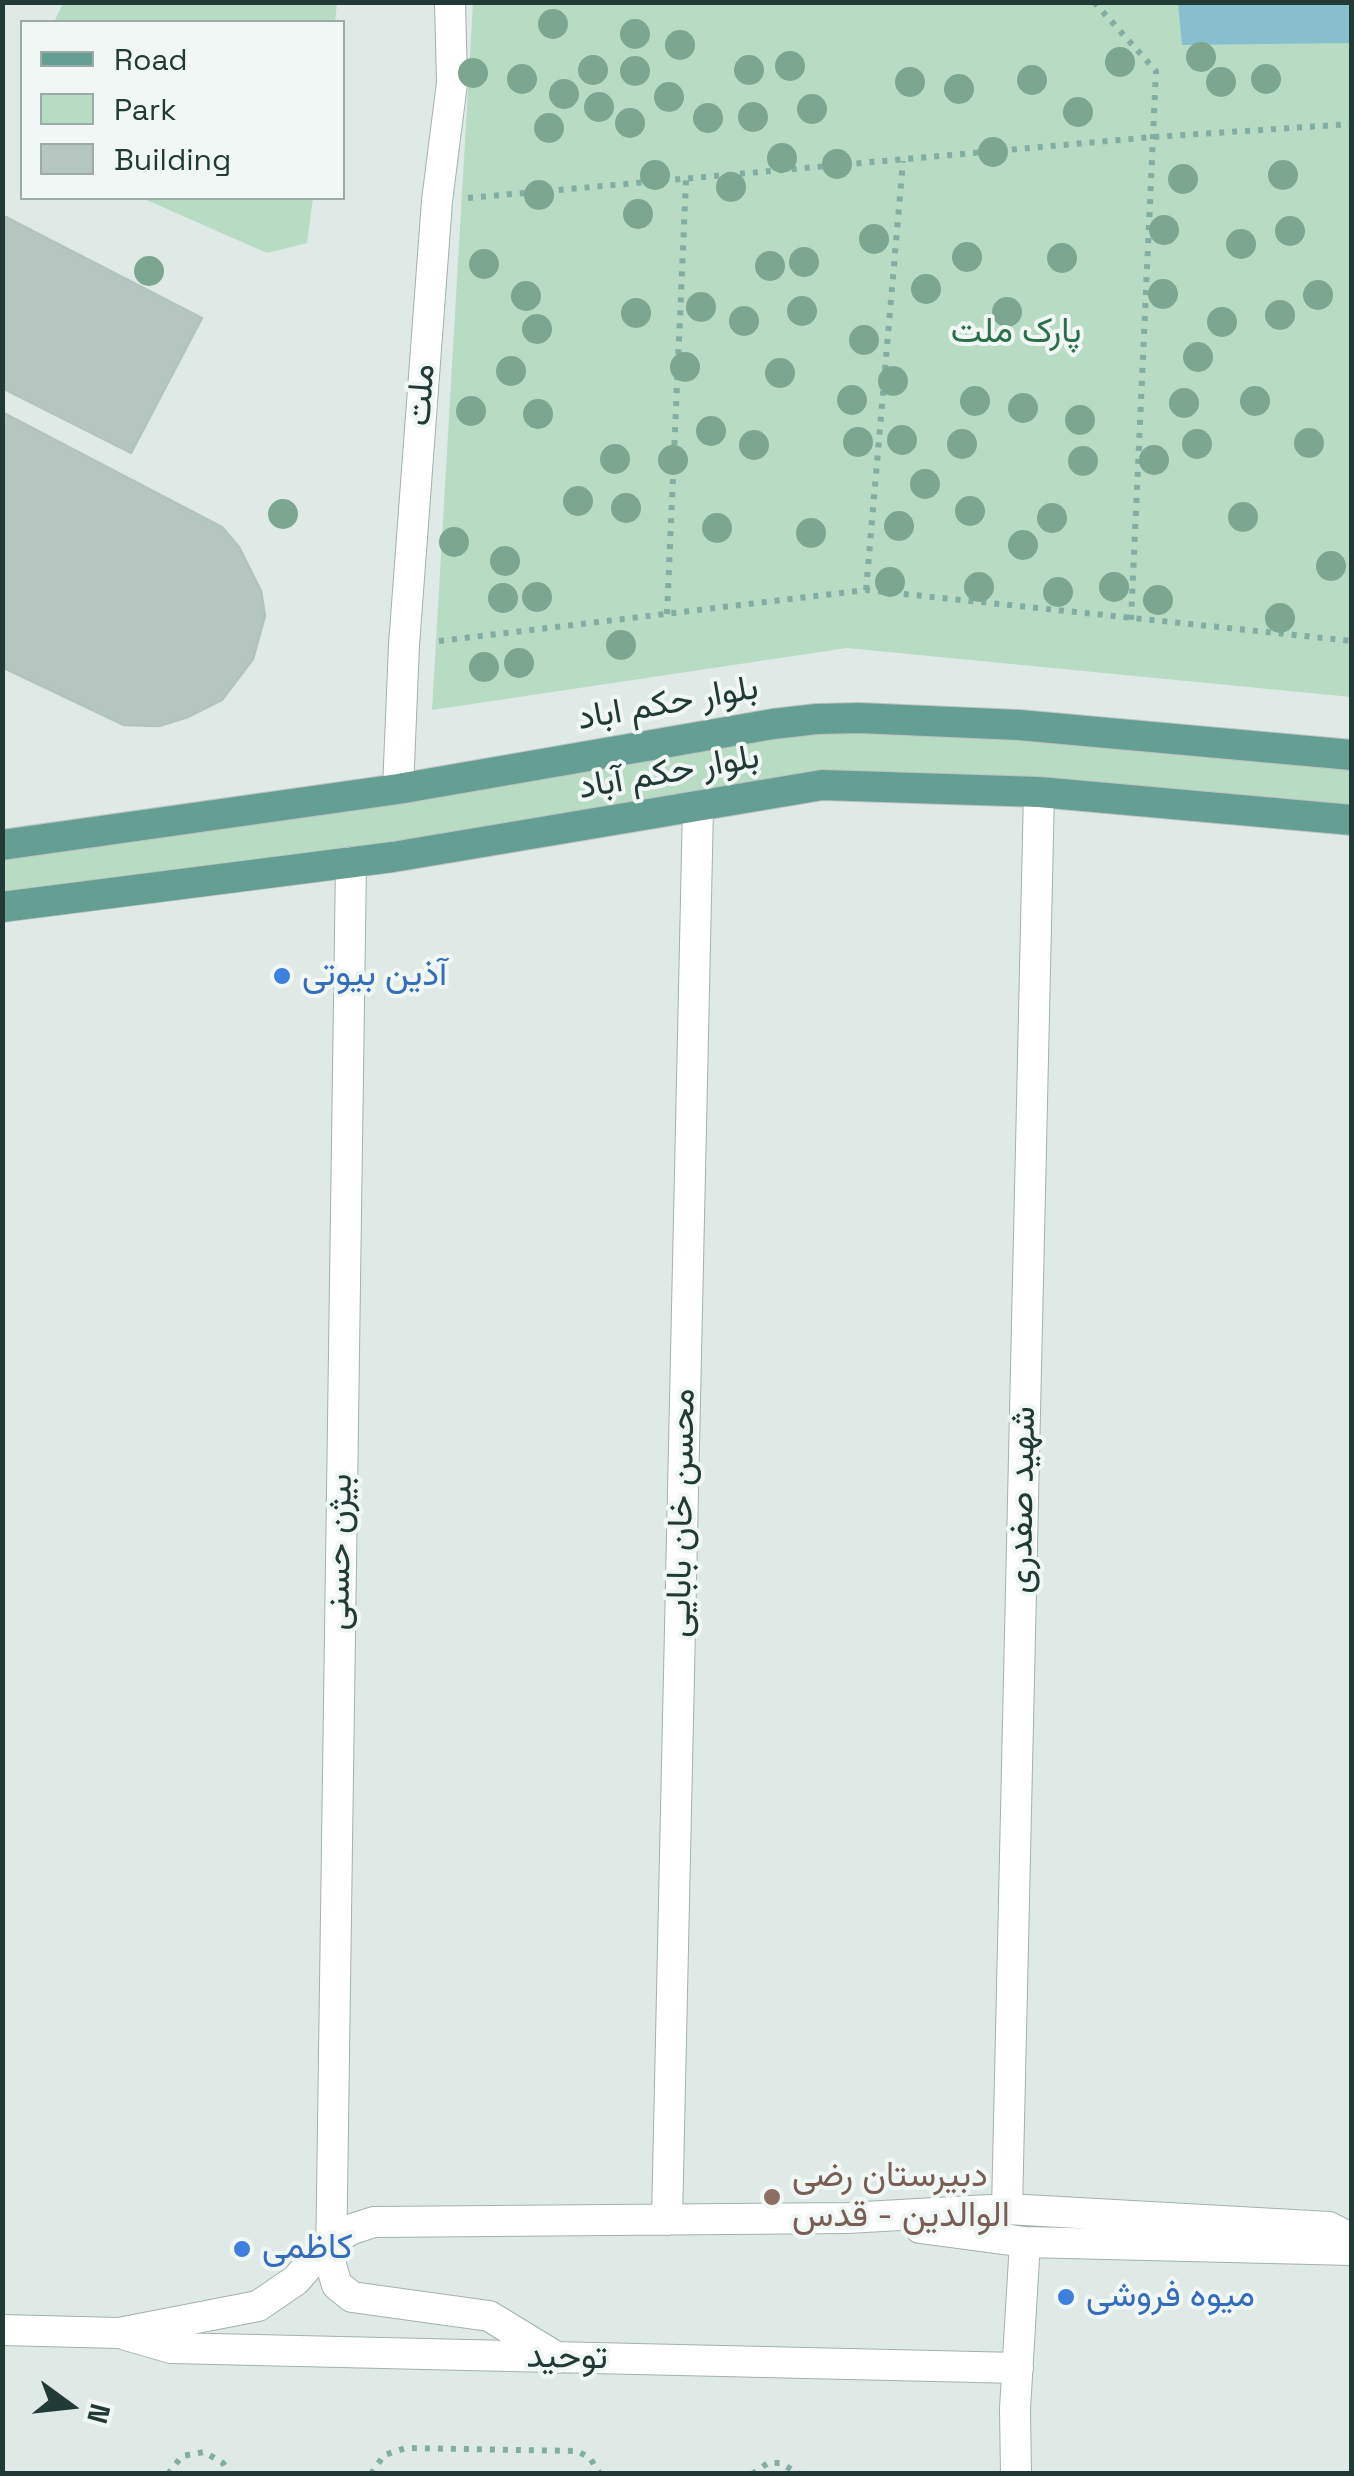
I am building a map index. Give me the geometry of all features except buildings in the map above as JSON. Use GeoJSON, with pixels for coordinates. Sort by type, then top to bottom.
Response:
{"type":"FeatureCollection","features":[{"type":"Feature","properties":{"kind":"main road","name":"بلوار حکم اباد"},"geometry":{"type":"LineString","coordinates":[[2,845],[398,789],[773,724],[845,718],[1018,725],[1352,755]]}},
{"type":"Feature","properties":{"kind":"main road","name":"بلوار حکم آباد"},"geometry":{"type":"LineString","coordinates":[[2,907],[351,862],[822,785],[1039,792],[1352,820]]}},
{"type":"Feature","properties":{"kind":"street","name":"ملت"},"geometry":{"type":"LineString","coordinates":[[398,789],[404,645],[437,201],[452,83],[450,2]]}},
{"type":"Feature","properties":{"kind":"street","name":"شهید صفدری"},"geometry":{"type":"LineString","coordinates":[[1007,2209],[1039,792]]}},
{"type":"Feature","properties":{"kind":"street","name":"محسن خان بابایی"},"geometry":{"type":"LineString","coordinates":[[667,2220],[698,807]]}},
{"type":"Feature","properties":{"kind":"street","name":"بیژن حسنی"},"geometry":{"type":"LineString","coordinates":[[351,862],[331,2265],[337,2285],[352,2297],[489,2316],[558,2358]]}},
{"type":"Feature","properties":{"kind":"street","name":"توحید"},"geometry":{"type":"LineString","coordinates":[[2,2330],[119,2333],[258,2306],[296,2280],[329,2242],[374,2222],[848,2218],[1007,2209],[1330,2227],[1352,2239]]}},
{"type":"Feature","properties":{"kind":"street","name":"توحید"},"geometry":{"type":"LineString","coordinates":[[848,2218],[1025,2242],[1352,2250]]}},
{"type":"Feature","properties":{"kind":"street"},"geometry":{"type":"LineString","coordinates":[[1016,2474],[1025,2242]]}},
{"type":"Feature","properties":{"kind":"street","name":"توحید"},"geometry":{"type":"LineString","coordinates":[[119,2333],[172,2348],[1018,2368]]}},
{"type":"Feature","properties":{"kind":"path"},"geometry":{"type":"LineString","coordinates":[[1094,2],[1156,70],[1131,620]]}},
{"type":"Feature","properties":{"kind":"path"},"geometry":{"type":"LineString","coordinates":[[437,201],[1153,137],[1352,124]]}},
{"type":"Feature","properties":{"kind":"path"},"geometry":{"type":"LineString","coordinates":[[866,590],[903,162]]}},
{"type":"Feature","properties":{"kind":"path"},"geometry":{"type":"LineString","coordinates":[[667,614],[686,180]]}},
{"type":"Feature","properties":{"kind":"path"},"geometry":{"type":"LineString","coordinates":[[404,645],[866,590],[1352,642]]}},
{"type":"Feature","properties":{"kind":"path"},"geometry":{"type":"LineString","coordinates":[[371,2474],[384,2454],[406,2448],[577,2451],[590,2458],[600,2474]]}},
{"type":"Feature","properties":{"kind":"path"},"geometry":{"type":"LineString","coordinates":[[168,2474],[182,2456],[204,2452],[224,2463],[229,2474]]}},
{"type":"Feature","properties":{"kind":"path"},"geometry":{"type":"LineString","coordinates":[[752,2474],[768,2464],[780,2463],[800,2474]]}},
{"type":"Feature","properties":{"kind":"green space"},"geometry":{"type":"Polygon","coordinates":[[[63,2],[337,3],[335,20],[55,20],[63,2]]]}},
{"type":"Feature","properties":{"kind":"green space","name":"پارک ملت"},"geometry":{"type":"Polygon","coordinates":[[[473,3],[1351,3],[1351,697],[847,648],[432,710],[473,3]]]}},
{"type":"Feature","properties":{"kind":"green space"},"geometry":{"type":"Polygon","coordinates":[[[147,200],[313,200],[307,243],[267,253],[147,200]]]}},
{"type":"Feature","properties":{"kind":"green space"},"geometry":{"type":"Polygon","coordinates":[[[773,724],[1351,755],[1351,820],[822,785],[3,907],[2,845],[773,724]]]}},
{"type":"Feature","properties":{"kind":"water"},"geometry":{"type":"Polygon","coordinates":[[[1178,3],[1351,3],[1351,43],[1182,45],[1178,3]]]}},
{"type":"Feature","properties":{"kind":"place","name":"آذین بیوتی"},"geometry":{"type":"Point","coordinates":[282,976]}},
{"type":"Feature","properties":{"kind":"place","name":"دبیرستان رضی الوالدین - قدس"},"geometry":{"type":"Point","coordinates":[772,2197]}},
{"type":"Feature","properties":{"kind":"place","name":"کاظمی"},"geometry":{"type":"Point","coordinates":[242,2249]}},
{"type":"Feature","properties":{"kind":"place","name":"میوه فروشی"},"geometry":{"type":"Point","coordinates":[1066,2297]}}]}
